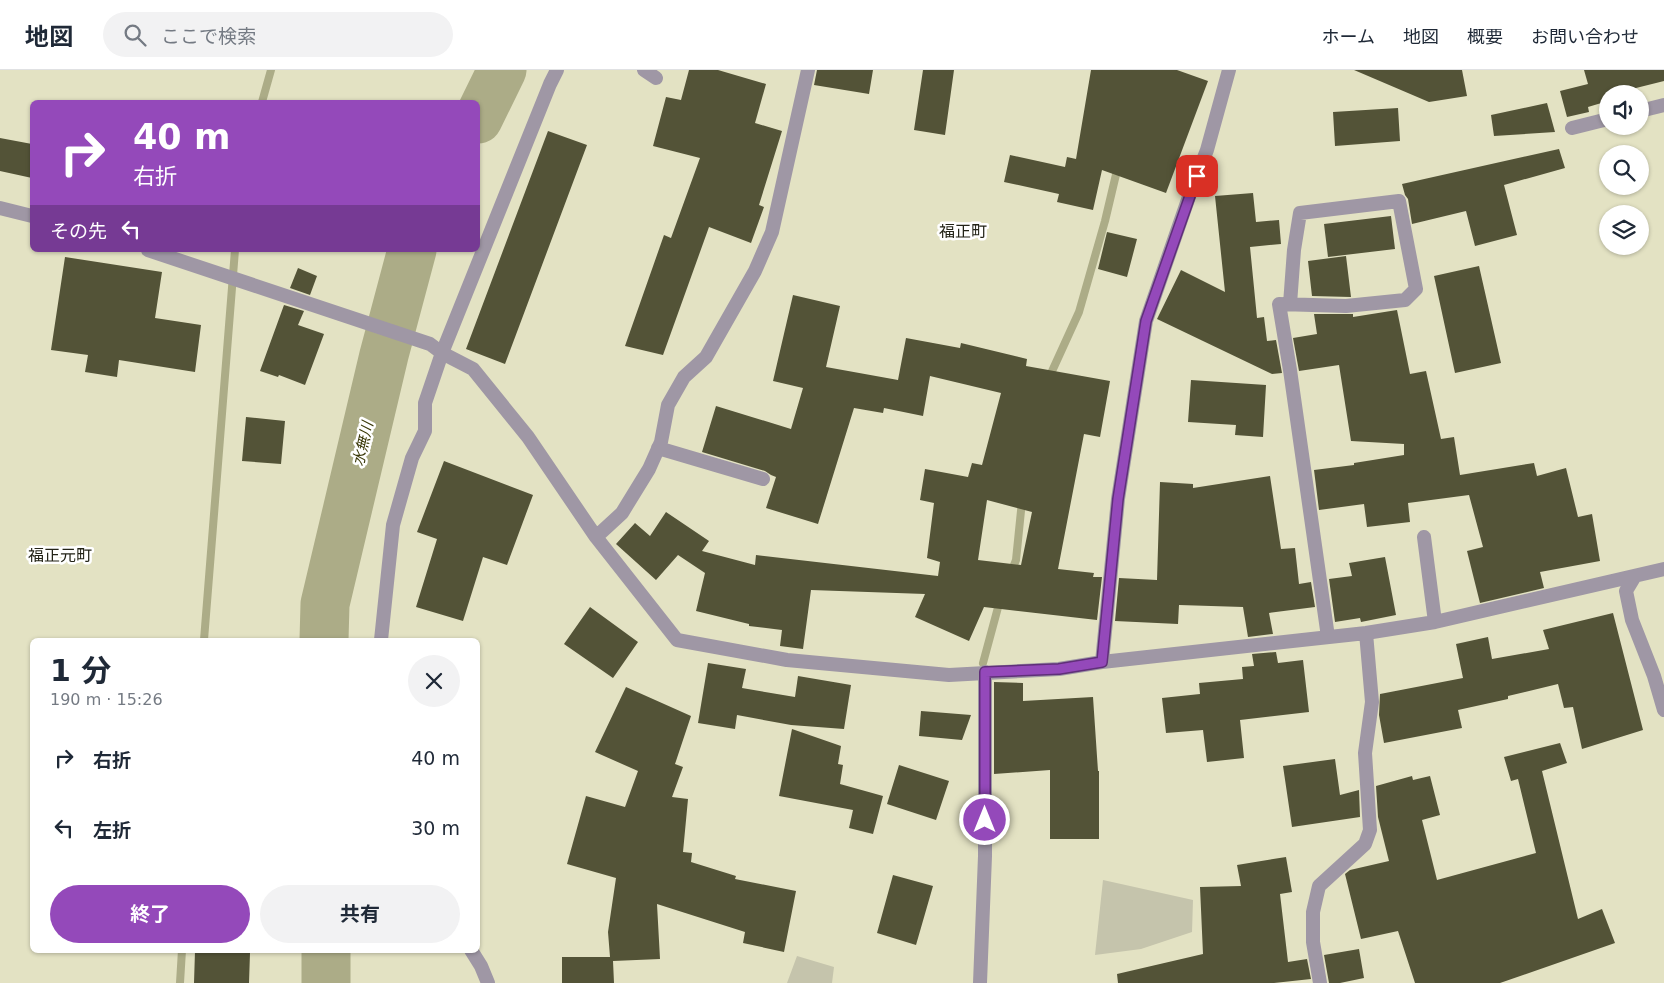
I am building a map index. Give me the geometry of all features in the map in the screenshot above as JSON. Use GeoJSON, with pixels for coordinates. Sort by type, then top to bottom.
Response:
{"type":"FeatureCollection","features":[{"type":"Feature","properties":{"kind":"street"},"geometry":{"type":"LineString","coordinates":[[381,638],[393,525],[412,458],[426,431],[425,403],[442,353],[557,70]]}},
{"type":"Feature","properties":{"kind":"street"},"geometry":{"type":"LineString","coordinates":[[596,537],[622,513],[649,469],[658,448],[668,405],[684,377],[706,356],[754,271],[772,232],[808,70]]}},
{"type":"Feature","properties":{"kind":"street"},"geometry":{"type":"LineString","coordinates":[[1102,662],[1118,499],[1146,321],[1207,150],[1229,70]]}},
{"type":"Feature","properties":{"kind":"street"},"geometry":{"type":"LineString","coordinates":[[1649,109],[1664,105]]}},
{"type":"Feature","properties":{"kind":"street"},"geometry":{"type":"LineString","coordinates":[[1572,128],[1599,121]]}},
{"type":"Feature","properties":{"kind":"street"},"geometry":{"type":"LineString","coordinates":[[1290,304],[1294,250],[1300,213],[1399,201],[1416,289],[1405,300],[1346,306],[1279,304],[1328,637]]}},
{"type":"Feature","properties":{"kind":"street"},"geometry":{"type":"LineString","coordinates":[[0,208],[30,216]]}},
{"type":"Feature","properties":{"kind":"street"},"geometry":{"type":"LineString","coordinates":[[154,252],[430,344],[442,353],[473,369],[528,437],[596,537],[677,640],[787,660],[949,674],[1059,669],[1102,662],[1366,634],[1435,622],[1664,569]]}},
{"type":"Feature","properties":{"kind":"street"},"geometry":{"type":"LineString","coordinates":[[658,448],[763,479]]}},
{"type":"Feature","properties":{"kind":"street"},"geometry":{"type":"LineString","coordinates":[[1424,537],[1435,622]]}},
{"type":"Feature","properties":{"kind":"street"},"geometry":{"type":"LineString","coordinates":[[1635,576],[1626,591],[1632,620],[1654,676],[1664,710]]}},
{"type":"Feature","properties":{"kind":"street"},"geometry":{"type":"LineString","coordinates":[[1320,983],[1313,942],[1313,912],[1319,886],[1365,844],[1370,830],[1365,753],[1372,702],[1366,634]]}},
{"type":"Feature","properties":{"kind":"street"},"geometry":{"type":"LineString","coordinates":[[980,983],[985,856],[985,672]]}},
{"type":"Feature","properties":{"kind":"street"},"geometry":{"type":"LineString","coordinates":[[473,953],[488,983]]}},
{"type":"Feature","properties":{"kind":"green space"},"geometry":{"type":"Polygon","coordinates":[[[1103,880],[1193,900],[1192,932],[1141,949],[1095,955],[1103,880]]]}},
{"type":"Feature","properties":{"kind":"green space"},"geometry":{"type":"Polygon","coordinates":[[[797,956],[834,967],[832,983],[787,983],[797,956]]]}},
{"type":"Feature","properties":{"kind":"building"},"geometry":{"type":"Polygon","coordinates":[[[689,70],[718,70],[766,84],[755,123],[782,131],[759,205],[764,207],[751,243],[709,227],[663,355],[625,346],[664,235],[671,238],[700,158],[653,146],[666,97],[681,100],[689,70]]]}},
{"type":"Feature","properties":{"kind":"building"},"geometry":{"type":"Polygon","coordinates":[[[817,70],[873,70],[869,94],[814,85],[817,70]]]}},
{"type":"Feature","properties":{"kind":"building"},"geometry":{"type":"Polygon","coordinates":[[[923,70],[954,70],[945,135],[914,130],[923,70]]]}},
{"type":"Feature","properties":{"kind":"building"},"geometry":{"type":"Polygon","coordinates":[[[1091,70],[1177,70],[1208,81],[1166,193],[1102,170],[1093,210],[1057,202],[1059,194],[1004,182],[1010,155],[1065,167],[1067,157],[1076,159],[1091,70]]]}},
{"type":"Feature","properties":{"kind":"building"},"geometry":{"type":"Polygon","coordinates":[[[1354,70],[1462,70],[1467,96],[1429,102],[1354,70]]]}},
{"type":"Feature","properties":{"kind":"building"},"geometry":{"type":"Polygon","coordinates":[[[1584,70],[1664,70],[1664,81],[1648,85],[1599,85],[1599,104],[1588,107],[1589,112],[1567,117],[1560,91],[1588,84],[1584,70]]]}},
{"type":"Feature","properties":{"kind":"building"},"geometry":{"type":"Polygon","coordinates":[[[1547,103],[1555,132],[1494,136],[1491,115],[1547,103]]]}},
{"type":"Feature","properties":{"kind":"building"},"geometry":{"type":"Polygon","coordinates":[[[1398,108],[1400,141],[1335,146],[1333,112],[1398,108]]]}},
{"type":"Feature","properties":{"kind":"building"},"geometry":{"type":"Polygon","coordinates":[[[548,131],[587,145],[505,364],[466,349],[548,131]]]}},
{"type":"Feature","properties":{"kind":"building"},"geometry":{"type":"Polygon","coordinates":[[[0,138],[30,144],[30,178],[0,171],[0,138]]]}},
{"type":"Feature","properties":{"kind":"building"},"geometry":{"type":"Polygon","coordinates":[[[1559,149],[1565,168],[1504,185],[1517,235],[1475,246],[1466,211],[1412,224],[1408,199],[1402,184],[1559,149]]]}},
{"type":"Feature","properties":{"kind":"building"},"geometry":{"type":"Polygon","coordinates":[[[1253,193],[1256,222],[1279,220],[1281,244],[1250,247],[1257,318],[1264,317],[1267,341],[1276,340],[1282,373],[1272,374],[1157,319],[1181,270],[1225,292],[1215,196],[1253,193]]]}},
{"type":"Feature","properties":{"kind":"building"},"geometry":{"type":"Polygon","coordinates":[[[1391,216],[1395,249],[1328,257],[1324,224],[1391,216]]]}},
{"type":"Feature","properties":{"kind":"building"},"geometry":{"type":"Polygon","coordinates":[[[1107,232],[1137,239],[1127,277],[1098,269],[1107,232]]]}},
{"type":"Feature","properties":{"kind":"building"},"geometry":{"type":"Polygon","coordinates":[[[1346,256],[1351,297],[1312,296],[1308,261],[1346,256]]]}},
{"type":"Feature","properties":{"kind":"building"},"geometry":{"type":"Polygon","coordinates":[[[65,257],[162,272],[155,318],[201,325],[195,372],[119,360],[117,377],[85,372],[88,355],[51,350],[65,257]]]}},
{"type":"Feature","properties":{"kind":"building"},"geometry":{"type":"Polygon","coordinates":[[[1479,266],[1501,363],[1455,373],[1434,276],[1479,266]]]}},
{"type":"Feature","properties":{"kind":"building"},"geometry":{"type":"Polygon","coordinates":[[[298,268],[317,276],[310,295],[290,288],[298,268]]]}},
{"type":"Feature","properties":{"kind":"building"},"geometry":{"type":"Polygon","coordinates":[[[793,295],[840,306],[826,367],[898,380],[906,338],[960,348],[961,343],[1027,359],[1026,366],[1110,381],[1100,437],[1084,434],[1058,569],[1094,573],[1093,577],[1102,577],[1097,620],[984,607],[969,641],[915,617],[925,594],[811,590],[803,649],[780,646],[782,630],[749,626],[749,624],[696,611],[705,573],[678,555],[656,580],[616,544],[635,523],[650,536],[666,512],[709,541],[702,551],[755,565],[756,555],[938,576],[940,562],[927,558],[934,503],[920,500],[925,469],[968,477],[972,463],[982,465],[1001,393],[930,376],[923,416],[884,408],[883,413],[854,408],[818,524],[766,508],[776,477],[765,471],[702,452],[716,406],[791,429],[803,388],[773,381],[793,295]],[[987,500],[978,560],[1021,565],[1032,512],[987,500]]]}},
{"type":"Feature","properties":{"kind":"building"},"geometry":{"type":"Polygon","coordinates":[[[284,305],[304,311],[298,325],[324,334],[305,385],[279,375],[278,377],[260,371],[284,305]]]}},
{"type":"Feature","properties":{"kind":"building"},"geometry":{"type":"Polygon","coordinates":[[[1397,310],[1410,374],[1426,371],[1441,439],[1454,437],[1460,475],[1534,463],[1537,476],[1566,468],[1578,517],[1592,514],[1600,561],[1540,572],[1544,588],[1480,603],[1467,551],[1483,547],[1469,495],[1408,503],[1410,522],[1367,527],[1364,504],[1319,510],[1314,470],[1354,465],[1354,463],[1404,455],[1404,444],[1351,441],[1339,365],[1299,371],[1293,338],[1317,334],[1314,314],[1353,314],[1353,317],[1397,310]]]}},
{"type":"Feature","properties":{"kind":"building"},"geometry":{"type":"Polygon","coordinates":[[[1191,380],[1266,385],[1263,437],[1235,435],[1236,425],[1188,422],[1191,380]]]}},
{"type":"Feature","properties":{"kind":"building"},"geometry":{"type":"Polygon","coordinates":[[[246,417],[285,421],[281,464],[242,461],[246,417]]]}},
{"type":"Feature","properties":{"kind":"building"},"geometry":{"type":"Polygon","coordinates":[[[444,461],[533,495],[507,565],[483,557],[463,621],[416,607],[437,539],[417,532],[444,461]]]}},
{"type":"Feature","properties":{"kind":"building"},"geometry":{"type":"Polygon","coordinates":[[[1270,476],[1281,549],[1295,548],[1299,584],[1311,582],[1315,607],[1269,613],[1273,634],[1248,637],[1243,607],[1179,605],[1178,624],[1115,621],[1119,578],[1157,580],[1160,482],[1193,484],[1193,488],[1270,476]]]}},
{"type":"Feature","properties":{"kind":"building"},"geometry":{"type":"Polygon","coordinates":[[[1385,557],[1396,615],[1361,622],[1360,618],[1335,622],[1329,579],[1352,576],[1349,563],[1385,557]]]}},
{"type":"Feature","properties":{"kind":"building"},"geometry":{"type":"Polygon","coordinates":[[[590,607],[638,642],[613,678],[564,644],[590,607]]]}},
{"type":"Feature","properties":{"kind":"building"},"geometry":{"type":"Polygon","coordinates":[[[1613,613],[1643,730],[1582,749],[1573,707],[1564,708],[1558,684],[1508,696],[1508,699],[1458,710],[1462,728],[1384,743],[1379,715],[1380,694],[1463,678],[1456,644],[1488,637],[1492,659],[1549,649],[1543,630],[1613,613]]]}},
{"type":"Feature","properties":{"kind":"building"},"geometry":{"type":"Polygon","coordinates":[[[1276,652],[1278,663],[1303,660],[1309,712],[1240,720],[1244,758],[1207,762],[1203,730],[1166,733],[1162,698],[1200,694],[1199,683],[1243,679],[1242,667],[1254,666],[1252,654],[1276,652]]]}},
{"type":"Feature","properties":{"kind":"building"},"geometry":{"type":"Polygon","coordinates":[[[708,663],[746,669],[742,688],[795,697],[798,676],[851,685],[844,729],[791,725],[737,715],[735,729],[698,723],[708,663]]]}},
{"type":"Feature","properties":{"kind":"building"},"geometry":{"type":"Polygon","coordinates":[[[994,682],[1023,683],[1023,701],[1093,697],[1099,771],[1099,839],[1050,839],[1050,770],[994,774],[994,682]]]}},
{"type":"Feature","properties":{"kind":"building"},"geometry":{"type":"Polygon","coordinates":[[[626,687],[691,716],[675,764],[683,767],[672,797],[688,799],[683,852],[692,853],[691,862],[736,876],[735,879],[796,891],[784,952],[743,943],[745,932],[657,904],[660,959],[613,961],[614,983],[562,983],[562,957],[610,957],[608,932],[616,878],[567,864],[586,796],[625,807],[638,771],[595,752],[626,687]]]}},
{"type":"Feature","properties":{"kind":"building"},"geometry":{"type":"Polygon","coordinates":[[[921,711],[971,715],[962,740],[919,736],[921,711]]]}},
{"type":"Feature","properties":{"kind":"building"},"geometry":{"type":"Polygon","coordinates":[[[792,729],[841,746],[838,764],[843,765],[840,784],[883,796],[873,834],[849,828],[853,810],[779,796],[792,729]]]}},
{"type":"Feature","properties":{"kind":"building"},"geometry":{"type":"Polygon","coordinates":[[[1560,743],[1567,763],[1542,771],[1578,919],[1602,909],[1615,943],[1500,983],[1415,983],[1398,931],[1361,939],[1345,874],[1350,870],[1389,861],[1378,817],[1376,786],[1412,776],[1413,780],[1430,776],[1440,815],[1422,820],[1437,880],[1536,853],[1518,779],[1511,781],[1504,757],[1560,743]]]}},
{"type":"Feature","properties":{"kind":"building"},"geometry":{"type":"Polygon","coordinates":[[[1335,759],[1340,795],[1359,790],[1360,817],[1292,827],[1283,766],[1335,759]]]}},
{"type":"Feature","properties":{"kind":"building"},"geometry":{"type":"Polygon","coordinates":[[[899,765],[949,781],[936,820],[887,804],[899,765]]]}},
{"type":"Feature","properties":{"kind":"building"},"geometry":{"type":"Polygon","coordinates":[[[1286,857],[1292,892],[1280,894],[1288,962],[1307,959],[1311,979],[1274,983],[1118,983],[1117,974],[1203,954],[1200,887],[1241,886],[1237,865],[1286,857]]]}},
{"type":"Feature","properties":{"kind":"building"},"geometry":{"type":"Polygon","coordinates":[[[893,875],[933,886],[916,945],[877,933],[893,875]]]}},
{"type":"Feature","properties":{"kind":"building"},"geometry":{"type":"Polygon","coordinates":[[[1359,949],[1364,978],[1340,983],[1329,983],[1324,955],[1359,949]]]}},
{"type":"Feature","properties":{"kind":"building"},"geometry":{"type":"Polygon","coordinates":[[[195,953],[250,953],[249,983],[194,983],[195,953]]]}},
{"type":"Feature","properties":{"kind":"waterway"},"geometry":{"type":"LineString","coordinates":[[263,100],[271,70]]}},
{"type":"Feature","properties":{"kind":"waterway","name":"水無川"},"geometry":{"type":"LineString","coordinates":[[480,115],[502,70]]}},
{"type":"Feature","properties":{"kind":"waterway"},"geometry":{"type":"LineString","coordinates":[[1048,380],[1079,312],[1105,221],[1118,166]]}},
{"type":"Feature","properties":{"kind":"waterway"},"geometry":{"type":"LineString","coordinates":[[204,638],[235,252]]}},
{"type":"Feature","properties":{"kind":"waterway","name":"水無川"},"geometry":{"type":"LineString","coordinates":[[324,638],[325,604],[384,355],[411,252]]}},
{"type":"Feature","properties":{"kind":"waterway"},"geometry":{"type":"LineString","coordinates":[[1011,573],[1016,560],[1022,501]]}},
{"type":"Feature","properties":{"kind":"waterway"},"geometry":{"type":"LineString","coordinates":[[983,663],[1000,600]]}},
{"type":"Feature","properties":{"kind":"waterway"},"geometry":{"type":"LineString","coordinates":[[180,983],[182,953]]}},
{"type":"Feature","properties":{"kind":"waterway","name":"水無川"},"geometry":{"type":"LineString","coordinates":[[326,953],[326,983]]}},
{"type":"Feature","properties":{"kind":"district","name":"福正町"},"geometry":{"type":"Point","coordinates":[963,231]}},
{"type":"Feature","properties":{"kind":"district","name":"福正元町"},"geometry":{"type":"Point","coordinates":[60,555]}},
{"type":"Feature","properties":{"kind":"route"},"geometry":{"type":"LineString","coordinates":[[985,820],[985,672],[1059,669],[1102,662],[1118,499],[1146,321],[1197,176]]}}]}
